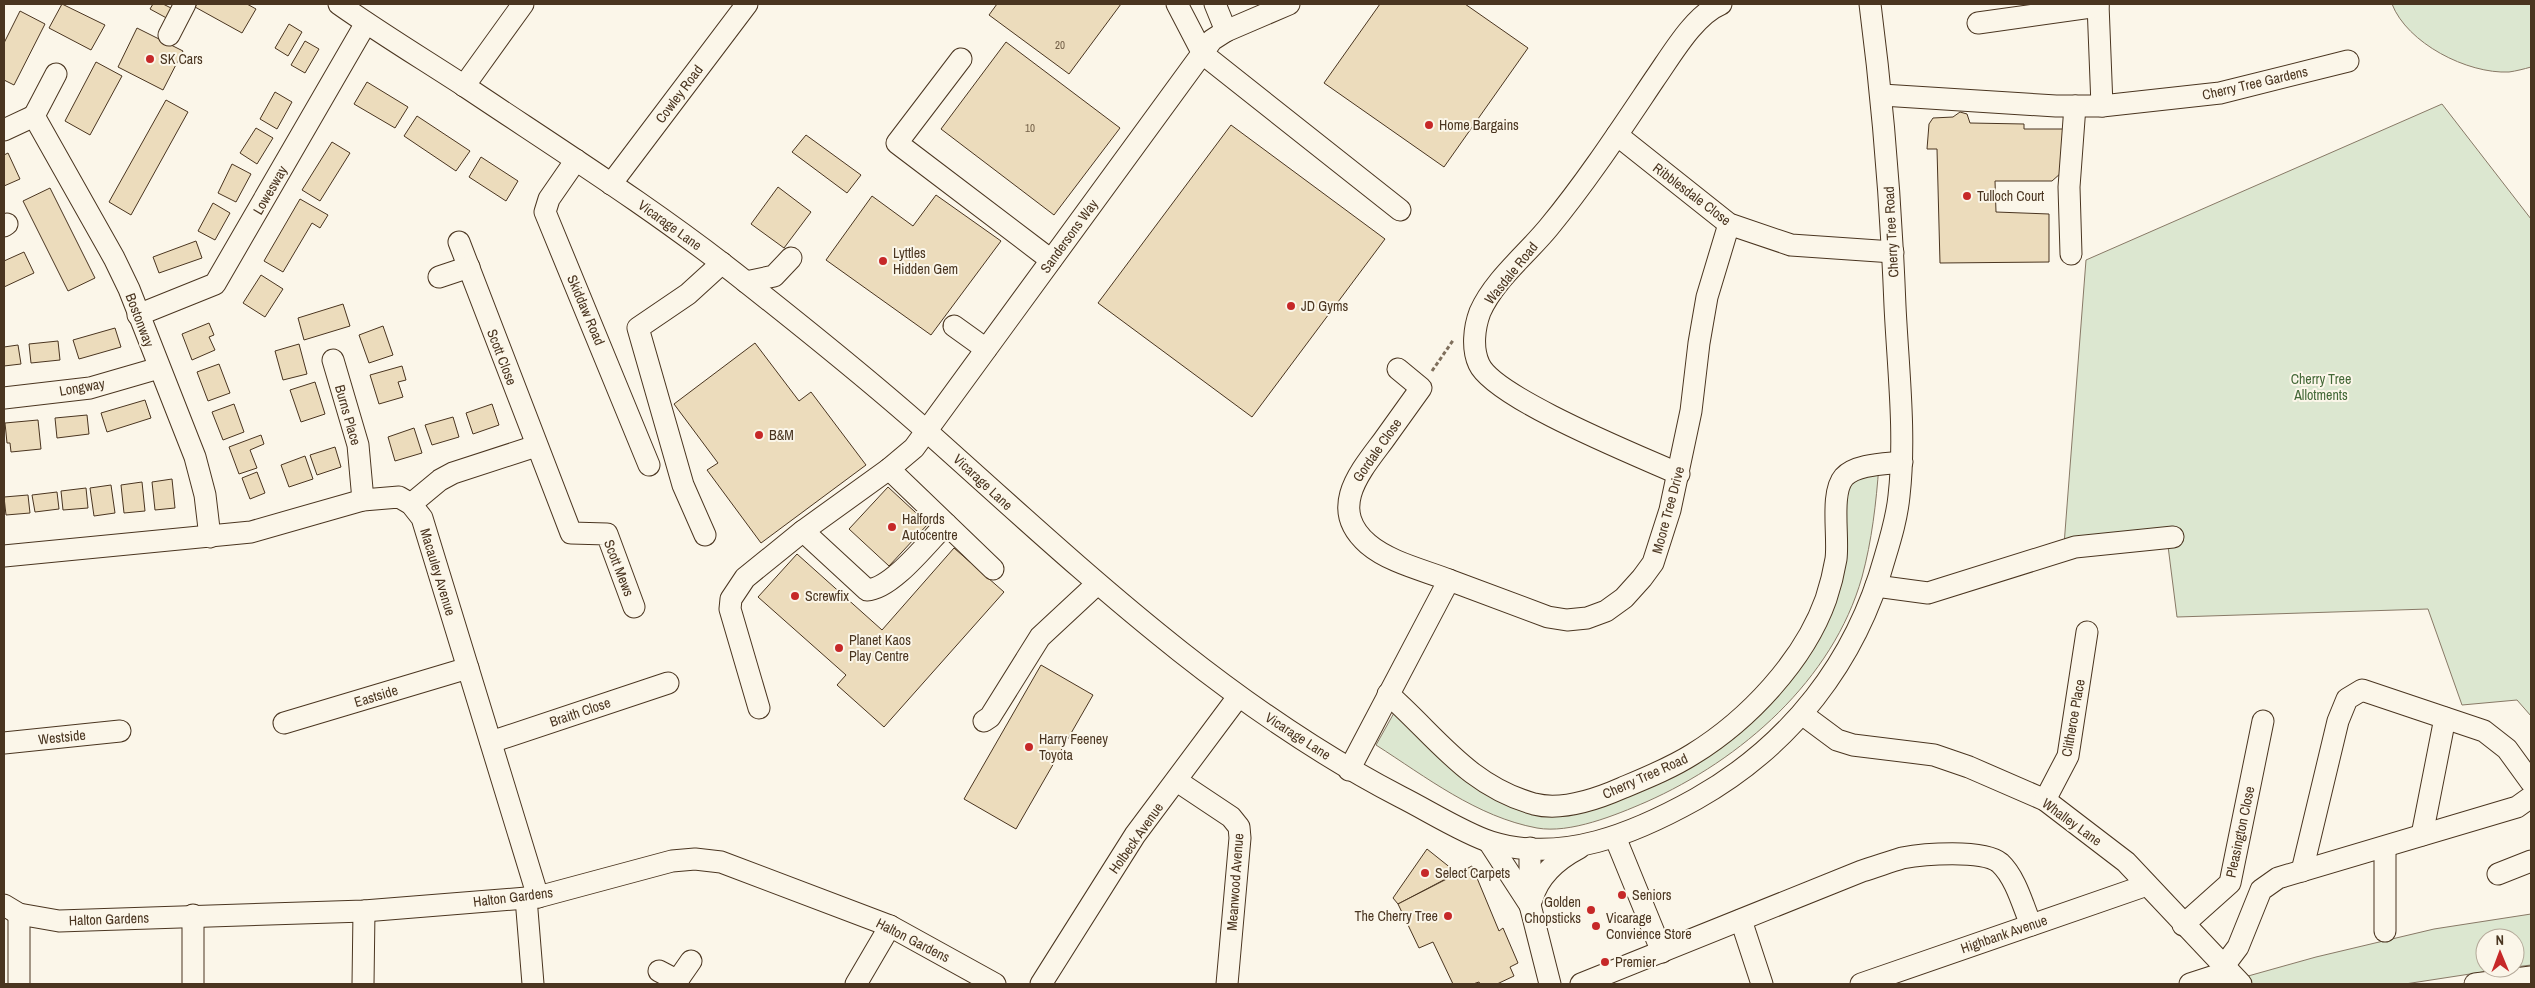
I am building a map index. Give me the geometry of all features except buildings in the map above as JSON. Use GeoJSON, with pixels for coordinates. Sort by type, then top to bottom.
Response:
{"type":"FeatureCollection","features":[{"type":"Feature","properties":{"kind":"street"},"geometry":{"type":"LineString","coordinates":[[169,35],[185,4]]}},
{"type":"Feature","properties":{"kind":"street","name":"Vicarage Lane"},"geometry":{"type":"LineString","coordinates":[[339,4],[576,160],[722,263],[927,432],[1098,584],[1238,697],[1349,770],[1489,842],[1530,848]]}},
{"type":"Feature","properties":{"kind":"street"},"geometry":{"type":"LineString","coordinates":[[464,86],[523,4]]}},
{"type":"Feature","properties":{"kind":"street","name":"Cowley Road"},"geometry":{"type":"LineString","coordinates":[[611,184],[747,4]]}},
{"type":"Feature","properties":{"kind":"street"},"geometry":{"type":"LineString","coordinates":[[1177,4],[1214,42],[1400,210]]}},
{"type":"Feature","properties":{"kind":"street"},"geometry":{"type":"LineString","coordinates":[[1214,42],[1215,4]]}},
{"type":"Feature","properties":{"kind":"street","name":"Cherry Tree Road"},"geometry":{"type":"LineString","coordinates":[[1530,848],[1584,845],[1615,837],[1657,820],[1727,781],[1754,761],[1802,714],[1842,661],[1856,636],[1876,586],[1898,508],[1902,462],[1893,252],[1882,95],[1870,4]]}},
{"type":"Feature","properties":{"kind":"street"},"geometry":{"type":"LineString","coordinates":[[1214,42],[1284,5]]}},
{"type":"Feature","properties":{"kind":"street","name":"Wasdale Road"},"geometry":{"type":"LineString","coordinates":[[1679,474],[1535,408],[1510,394],[1485,374],[1479,365],[1475,354],[1475,334],[1480,312],[1493,291],[1550,226],[1617,135],[1682,38],[1715,5]]}},
{"type":"Feature","properties":{"kind":"street"},"geometry":{"type":"LineString","coordinates":[[1978,24],[2098,5],[2102,106]]}},
{"type":"Feature","properties":{"kind":"street","name":"Lowesway"},"geometry":{"type":"LineString","coordinates":[[138,316],[216,284],[366,23]]}},
{"type":"Feature","properties":{"kind":"street","name":"Sandersons Way"},"geometry":{"type":"LineString","coordinates":[[759,708],[730,609],[731,599],[745,578],[803,531],[889,469],[914,448],[1051,260],[1214,42]]}},
{"type":"Feature","properties":{"kind":"street"},"geometry":{"type":"LineString","coordinates":[[961,59],[896,143],[1051,260]]}},
{"type":"Feature","properties":{"kind":"street","name":"Cherry Tree Gardens"},"geometry":{"type":"LineString","coordinates":[[1882,95],[2102,106],[2220,93],[2348,61]]}},
{"type":"Feature","properties":{"kind":"street"},"geometry":{"type":"LineString","coordinates":[[4,130],[34,116],[56,74]]}},
{"type":"Feature","properties":{"kind":"street"},"geometry":{"type":"LineString","coordinates":[[2071,254],[2069,188],[2074,106]]}},
{"type":"Feature","properties":{"kind":"street","name":"Bostonway"},"geometry":{"type":"LineString","coordinates":[[34,116],[114,258],[195,457],[205,495],[210,537]]}},
{"type":"Feature","properties":{"kind":"street","name":"Ribblesdale Close"},"geometry":{"type":"LineString","coordinates":[[1617,135],[1730,224],[1791,245],[1893,252]]}},
{"type":"Feature","properties":{"kind":"street","name":"Skiddaw Road"},"geometry":{"type":"LineString","coordinates":[[576,160],[549,199],[545,212],[649,465]]}},
{"type":"Feature","properties":{"kind":"street","name":"Moore Tree Drive"},"geometry":{"type":"LineString","coordinates":[[1449,580],[1558,619],[1577,620],[1606,611],[1624,598],[1653,563],[1663,537],[1679,474],[1694,397],[1698,343],[1707,297],[1730,224]]}},
{"type":"Feature","properties":{"kind":"street","name":"Scott Close"},"geometry":{"type":"LineString","coordinates":[[459,242],[570,533]]}},
{"type":"Feature","properties":{"kind":"street"},"geometry":{"type":"LineString","coordinates":[[746,282],[774,276],[791,258]]}},
{"type":"Feature","properties":{"kind":"street"},"geometry":{"type":"LineString","coordinates":[[705,536],[683,485],[638,328],[688,294],[722,263]]}},
{"type":"Feature","properties":{"kind":"street"},"geometry":{"type":"LineString","coordinates":[[439,277],[469,267]]}},
{"type":"Feature","properties":{"kind":"street"},"geometry":{"type":"LineString","coordinates":[[954,326],[986,349]]}},
{"type":"Feature","properties":{"kind":"street","name":"Burns Place"},"geometry":{"type":"LineString","coordinates":[[333,360],[358,445],[362,500]]}},
{"type":"Feature","properties":{"kind":"street","name":"Longway"},"geometry":{"type":"LineString","coordinates":[[4,398],[90,388],[159,368]]}},
{"type":"Feature","properties":{"kind":"street"},"geometry":{"type":"LineString","coordinates":[[1398,369],[1421,388]]}},
{"type":"Feature","properties":{"kind":"street","name":"Gordale Close"},"geometry":{"type":"LineString","coordinates":[[1421,388],[1356,476],[1349,497],[1349,512],[1352,524],[1369,545],[1391,557],[1449,580]]}},
{"type":"Feature","properties":{"kind":"street"},"geometry":{"type":"LineString","coordinates":[[4,556],[210,537],[276,527],[362,500],[399,497],[411,504],[440,480],[453,473],[536,446]]}},
{"type":"Feature","properties":{"kind":"street","name":"Cherry Tree Road"},"geometry":{"type":"LineString","coordinates":[[1388,694],[1468,772],[1507,794],[1536,804],[1568,804],[1592,799],[1654,775],[1693,754],[1727,730],[1758,702],[1788,666],[1809,635],[1826,599],[1836,558],[1837,498],[1843,478],[1852,470],[1902,462]]}},
{"type":"Feature","properties":{"kind":"street"},"geometry":{"type":"LineString","coordinates":[[889,469],[993,569]]}},
{"type":"Feature","properties":{"kind":"street","name":"Macauley Avenue"},"geometry":{"type":"LineString","coordinates":[[411,504],[422,518],[491,742],[532,897],[533,984]]}},
{"type":"Feature","properties":{"kind":"street"},"geometry":{"type":"LineString","coordinates":[[803,531],[867,590],[872,590],[891,580],[946,524]]}},
{"type":"Feature","properties":{"kind":"street","name":"Scott Mews"},"geometry":{"type":"LineString","coordinates":[[570,533],[607,534],[634,607]]}},
{"type":"Feature","properties":{"kind":"street"},"geometry":{"type":"LineString","coordinates":[[1876,586],[1928,593],[2075,547],[2173,537]]}},
{"type":"Feature","properties":{"kind":"street"},"geometry":{"type":"LineString","coordinates":[[1349,770],[1449,580]]}},
{"type":"Feature","properties":{"kind":"street"},"geometry":{"type":"LineString","coordinates":[[984,721],[990,718],[1040,637],[1098,584]]}},
{"type":"Feature","properties":{"kind":"street","name":"Clitheroe Place"},"geometry":{"type":"LineString","coordinates":[[2045,800],[2068,756],[2087,632]]}},
{"type":"Feature","properties":{"kind":"street","name":"Eastside"},"geometry":{"type":"LineString","coordinates":[[284,723],[468,668]]}},
{"type":"Feature","properties":{"kind":"street","name":"Braith Close"},"geometry":{"type":"LineString","coordinates":[[491,742],[668,683]]}},
{"type":"Feature","properties":{"kind":"street"},"geometry":{"type":"LineString","coordinates":[[2302,871],[2338,721],[2347,698],[2362,690],[2484,730],[2507,749],[2531,782]]}},
{"type":"Feature","properties":{"kind":"street","name":"Holbeck Avenue"},"geometry":{"type":"LineString","coordinates":[[1040,984],[1135,835],[1238,697]]}},
{"type":"Feature","properties":{"kind":"street","name":"Whalley Lane"},"geometry":{"type":"LineString","coordinates":[[1802,714],[1837,740],[1853,745],[1934,755],[1969,767],[2045,800],[2126,862],[2230,974]]}},
{"type":"Feature","properties":{"kind":"street"},"geometry":{"type":"LineString","coordinates":[[2422,835],[2445,718]]}},
{"type":"Feature","properties":{"kind":"street","name":"Pleasington Close"},"geometry":{"type":"LineString","coordinates":[[2184,925],[2230,883],[2263,721]]}},
{"type":"Feature","properties":{"kind":"street","name":"Westside"},"geometry":{"type":"LineString","coordinates":[[4,743],[120,731]]}},
{"type":"Feature","properties":{"kind":"street","name":"Meanwood Avenue"},"geometry":{"type":"LineString","coordinates":[[1177,781],[1231,817],[1239,827],[1240,838],[1227,984]]}},
{"type":"Feature","properties":{"kind":"street"},"geometry":{"type":"LineString","coordinates":[[2190,984],[2230,974],[2238,947],[2261,890],[2278,878],[2517,807],[2531,798]]}},
{"type":"Feature","properties":{"kind":"street"},"geometry":{"type":"LineString","coordinates":[[1615,837],[1662,952]]}},
{"type":"Feature","properties":{"kind":"street"},"geometry":{"type":"LineString","coordinates":[[1489,842],[1530,905]]}},
{"type":"Feature","properties":{"kind":"street"},"geometry":{"type":"LineString","coordinates":[[1530,905],[1540,880],[1554,863],[1584,845]]}},
{"type":"Feature","properties":{"kind":"street"},"geometry":{"type":"LineString","coordinates":[[2385,847],[2385,931]]}},
{"type":"Feature","properties":{"kind":"street"},"geometry":{"type":"LineString","coordinates":[[1530,848],[1530,905],[1550,984]]}},
{"type":"Feature","properties":{"kind":"street"},"geometry":{"type":"LineString","coordinates":[[1581,984],[1862,871],[1902,858],[1930,854],[1984,856],[2000,863],[2011,877],[2031,925]]}},
{"type":"Feature","properties":{"kind":"street","name":"Halton Gardens"},"geometry":{"type":"LineString","coordinates":[[11,910],[59,921],[364,912],[532,897],[672,861],[695,859],[721,862],[890,926],[995,984]]}},
{"type":"Feature","properties":{"kind":"street"},"geometry":{"type":"LineString","coordinates":[[2498,874],[2531,861]]}},
{"type":"Feature","properties":{"kind":"street","name":"Highbank Avenue"},"geometry":{"type":"LineString","coordinates":[[1860,984],[2146,884]]}},
{"type":"Feature","properties":{"kind":"street"},"geometry":{"type":"LineString","coordinates":[[11,910],[19,984]]}},
{"type":"Feature","properties":{"kind":"street"},"geometry":{"type":"LineString","coordinates":[[363,984],[364,912]]}},
{"type":"Feature","properties":{"kind":"street"},"geometry":{"type":"LineString","coordinates":[[192,916],[193,984]]}},
{"type":"Feature","properties":{"kind":"street"},"geometry":{"type":"LineString","coordinates":[[1741,920],[1762,984]]}},
{"type":"Feature","properties":{"kind":"street"},"geometry":{"type":"LineString","coordinates":[[856,984],[890,926]]}},
{"type":"Feature","properties":{"kind":"street"},"geometry":{"type":"LineString","coordinates":[[659,971],[676,982],[691,961]]}},
{"type":"Feature","properties":{"kind":"street"},"geometry":{"type":"LineString","coordinates":[[2476,984],[2531,977]]}},
{"type":"Feature","properties":{"kind":"path"},"geometry":{"type":"LineString","coordinates":[[1421,388],[1456,336],[1475,334]]}},
{"type":"Feature","properties":{"kind":"green space"},"geometry":{"type":"Polygon","coordinates":[[[2392,4],[2531,4],[2531,67],[2509,72],[2493,71],[2457,62],[2425,43],[2411,31],[2400,18],[2392,4]]]}},
{"type":"Feature","properties":{"kind":"green space","name":"Cherry Tree Allotments"},"geometry":{"type":"Polygon","coordinates":[[[2442,104],[2531,219],[2531,716],[2517,700],[2462,705],[2428,609],[2177,617],[2168,546],[2064,545],[2086,260],[2442,104]]]}},
{"type":"Feature","properties":{"kind":"green space"},"geometry":{"type":"Polygon","coordinates":[[[1879,465],[1873,522],[1862,577],[1848,615],[1829,650],[1806,682],[1779,712],[1748,740],[1716,764],[1681,784],[1646,802],[1607,818],[1564,828],[1537,828],[1515,823],[1473,805],[1376,745],[1399,704],[1522,800],[1614,792],[1759,702],[1826,599],[1839,488],[1879,465]]]}},
{"type":"Feature","properties":{"kind":"green space"},"geometry":{"type":"Polygon","coordinates":[[[2531,914],[2531,965],[2525,966],[2525,928],[2475,928],[2475,973],[2405,984],[2250,984],[2241,978],[2316,957],[2434,929],[2531,914]]]}},
{"type":"Feature","properties":{"kind":"place","name":"SK Cars"},"geometry":{"type":"Point","coordinates":[150,59]}},
{"type":"Feature","properties":{"kind":"place","name":"Home Bargains"},"geometry":{"type":"Point","coordinates":[1429,125]}},
{"type":"Feature","properties":{"kind":"place","name":"Tulloch Court"},"geometry":{"type":"Point","coordinates":[1967,196]}},
{"type":"Feature","properties":{"kind":"place","name":"Lyttles Hidden Gem"},"geometry":{"type":"Point","coordinates":[883,261]}},
{"type":"Feature","properties":{"kind":"place","name":"JD Gyms"},"geometry":{"type":"Point","coordinates":[1291,306]}},
{"type":"Feature","properties":{"kind":"place","name":"B&M"},"geometry":{"type":"Point","coordinates":[759,435]}},
{"type":"Feature","properties":{"kind":"place","name":"Halfords Autocentre"},"geometry":{"type":"Point","coordinates":[892,527]}},
{"type":"Feature","properties":{"kind":"place","name":"Screwfix"},"geometry":{"type":"Point","coordinates":[795,596]}},
{"type":"Feature","properties":{"kind":"place","name":"Planet Kaos Play Centre"},"geometry":{"type":"Point","coordinates":[839,648]}},
{"type":"Feature","properties":{"kind":"place","name":"Harry Feeney Toyota"},"geometry":{"type":"Point","coordinates":[1029,747]}},
{"type":"Feature","properties":{"kind":"place","name":"Select Carpets"},"geometry":{"type":"Point","coordinates":[1425,873]}},
{"type":"Feature","properties":{"kind":"place","name":"Seniors"},"geometry":{"type":"Point","coordinates":[1622,895]}},
{"type":"Feature","properties":{"kind":"place","name":"Golden Chopsticks"},"geometry":{"type":"Point","coordinates":[1591,910]}},
{"type":"Feature","properties":{"kind":"place","name":"The Cherry Tree"},"geometry":{"type":"Point","coordinates":[1448,916]}},
{"type":"Feature","properties":{"kind":"place","name":"Vicarage Convience Store"},"geometry":{"type":"Point","coordinates":[1596,926]}},
{"type":"Feature","properties":{"kind":"place","name":"Premier"},"geometry":{"type":"Point","coordinates":[1605,962]}}]}
